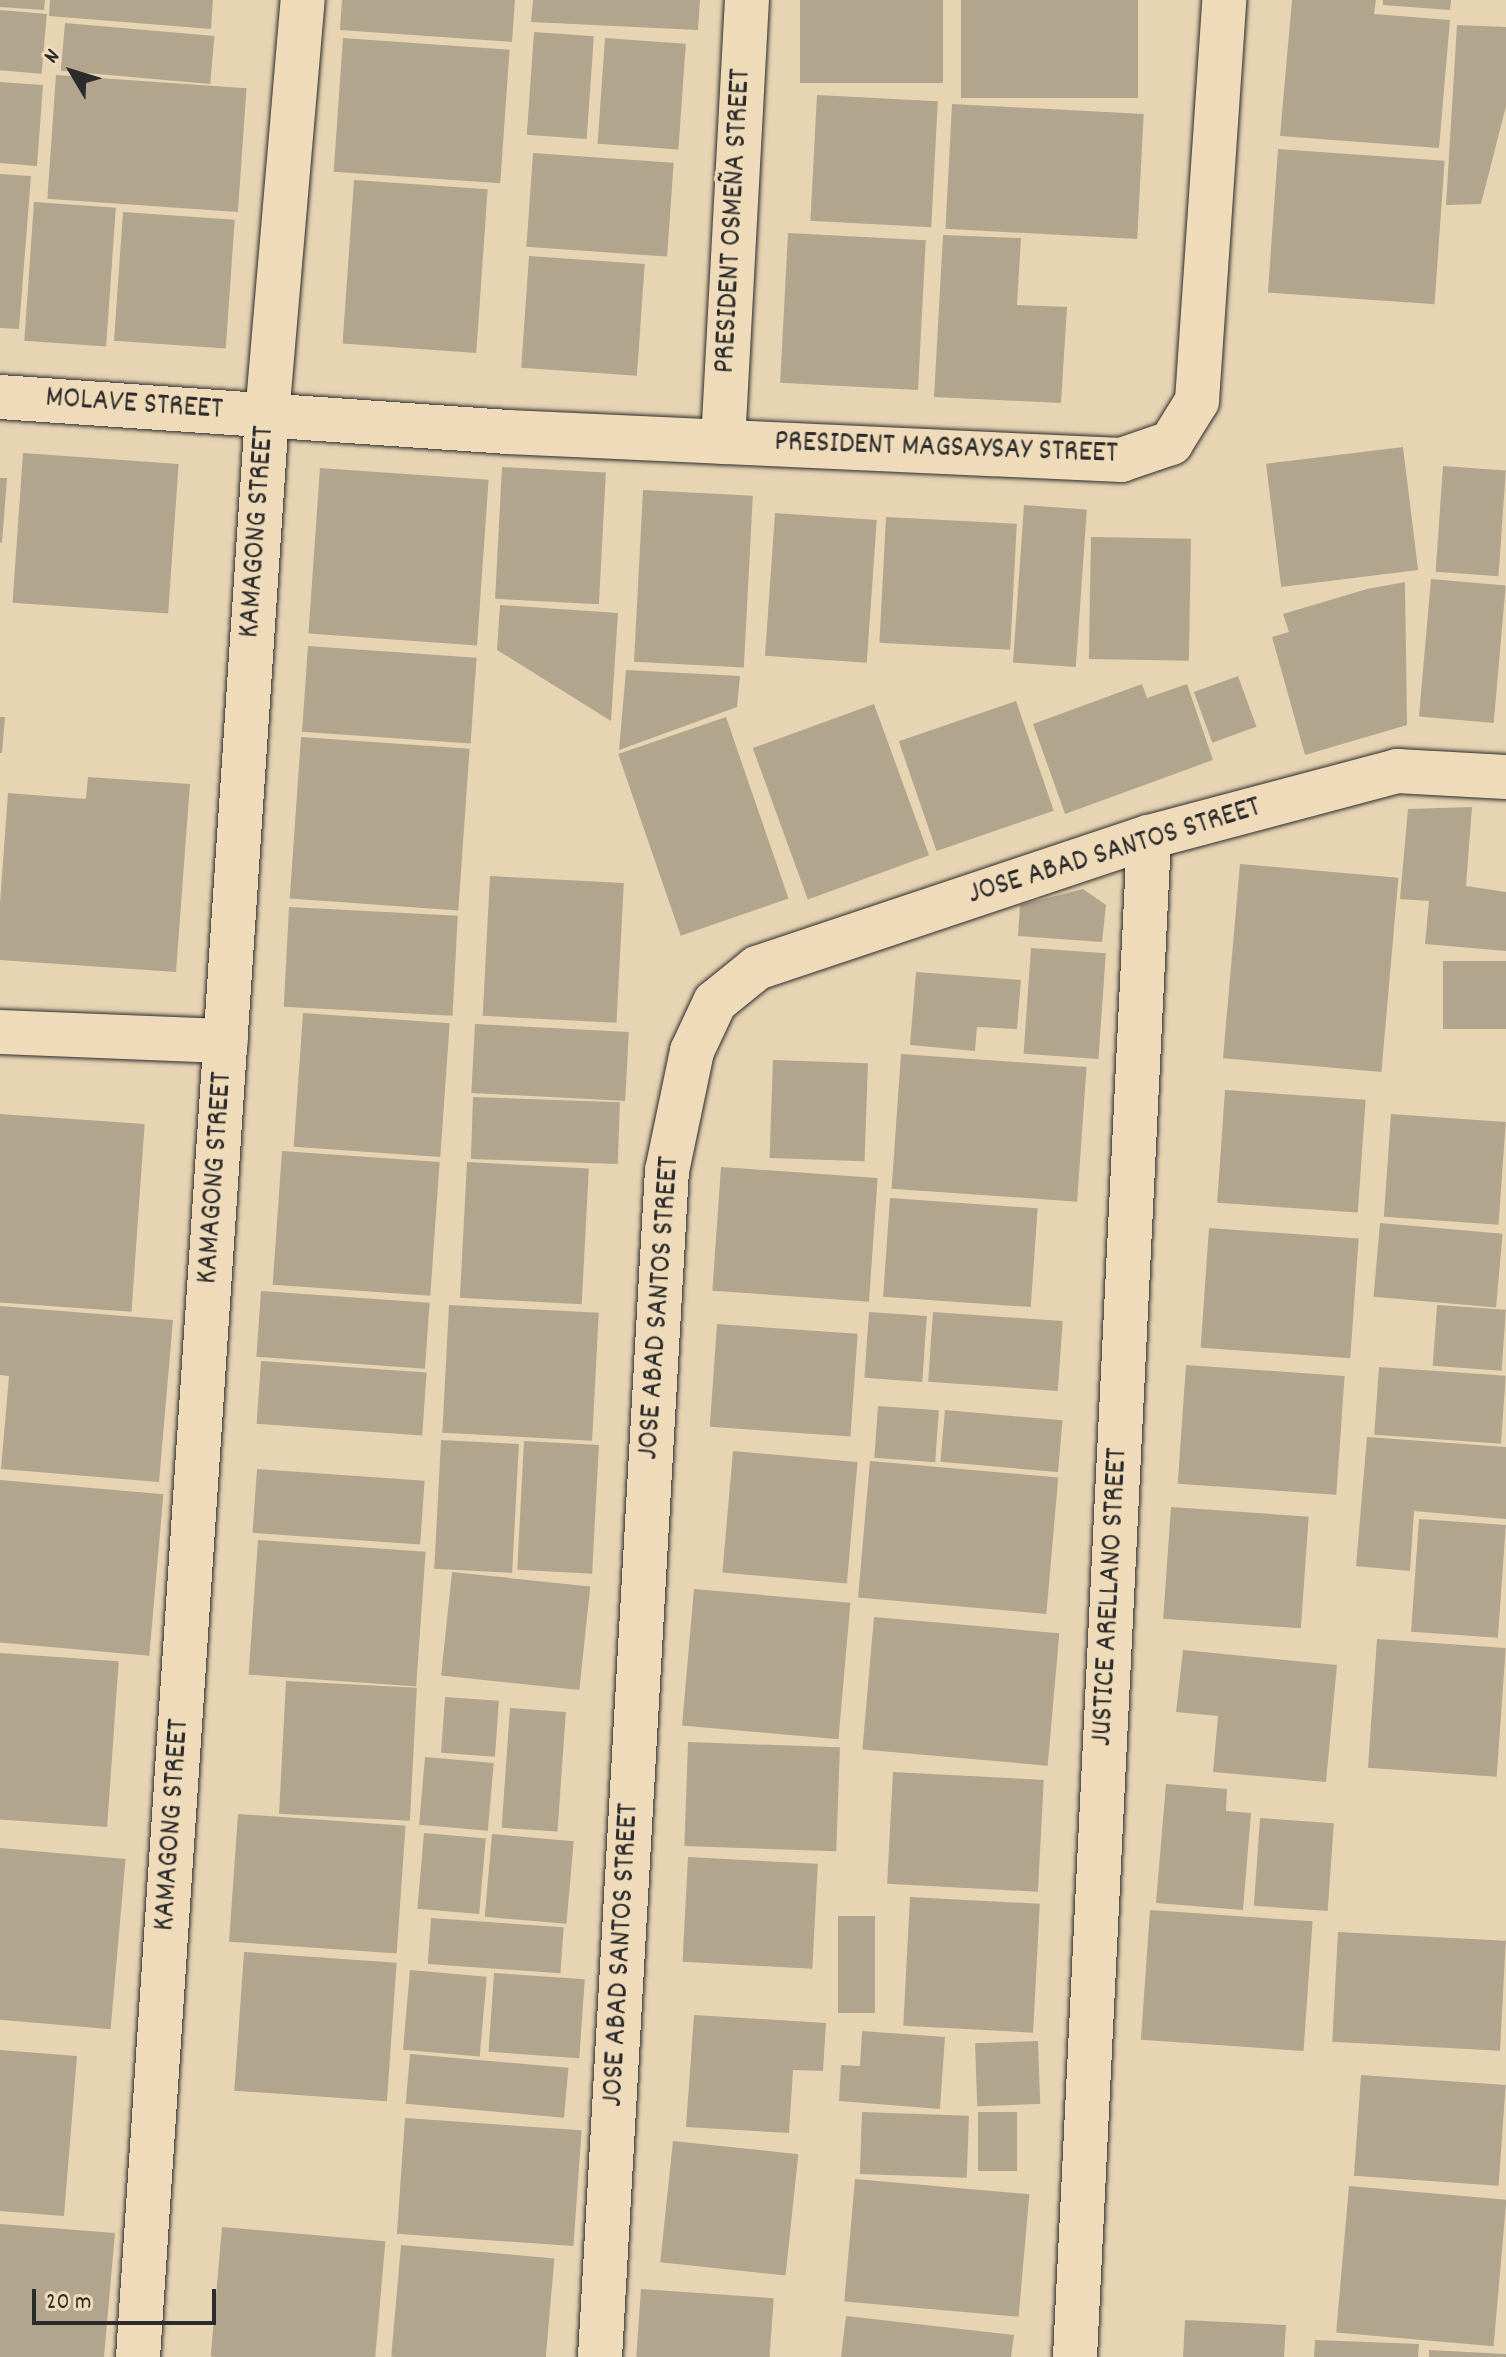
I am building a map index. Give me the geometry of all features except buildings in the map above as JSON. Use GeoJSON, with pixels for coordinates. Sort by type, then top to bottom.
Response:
{"type":"FeatureCollection","features":[{"type":"Feature","properties":{"kind":"street","name":"KAMAGONG STREET"},"geometry":{"type":"LineString","coordinates":[[138,2357],[267,416],[303,0]]}},
{"type":"Feature","properties":{"kind":"street","name":"PRESIDENT OSMEÑA STREET"},"geometry":{"type":"LineString","coordinates":[[723,442],[747,0]]}},
{"type":"Feature","properties":{"kind":"street","name":"PRESIDENT MAGSAYSAY STREET"},"geometry":{"type":"LineString","coordinates":[[508,432],[1121,460],[1171,443],[1197,401],[1224,0]]}},
{"type":"Feature","properties":{"kind":"street","name":"MOLAVE STREET"},"geometry":{"type":"LineString","coordinates":[[0,397],[508,432]]}},
{"type":"Feature","properties":{"kind":"street","name":"JOSE ABAD SANTOS STREET"},"geometry":{"type":"LineString","coordinates":[[600,2357],[667,1171],[692,1051],[715,1002],[757,968],[1149,837],[1397,771],[1506,777]]}},
{"type":"Feature","properties":{"kind":"street","name":"JUSTICE ARELLANO STREET"},"geometry":{"type":"LineString","coordinates":[[1075,2357],[1149,837]]}},
{"type":"Feature","properties":{"kind":"street"},"geometry":{"type":"LineString","coordinates":[[0,1032],[226,1041]]}}]}
